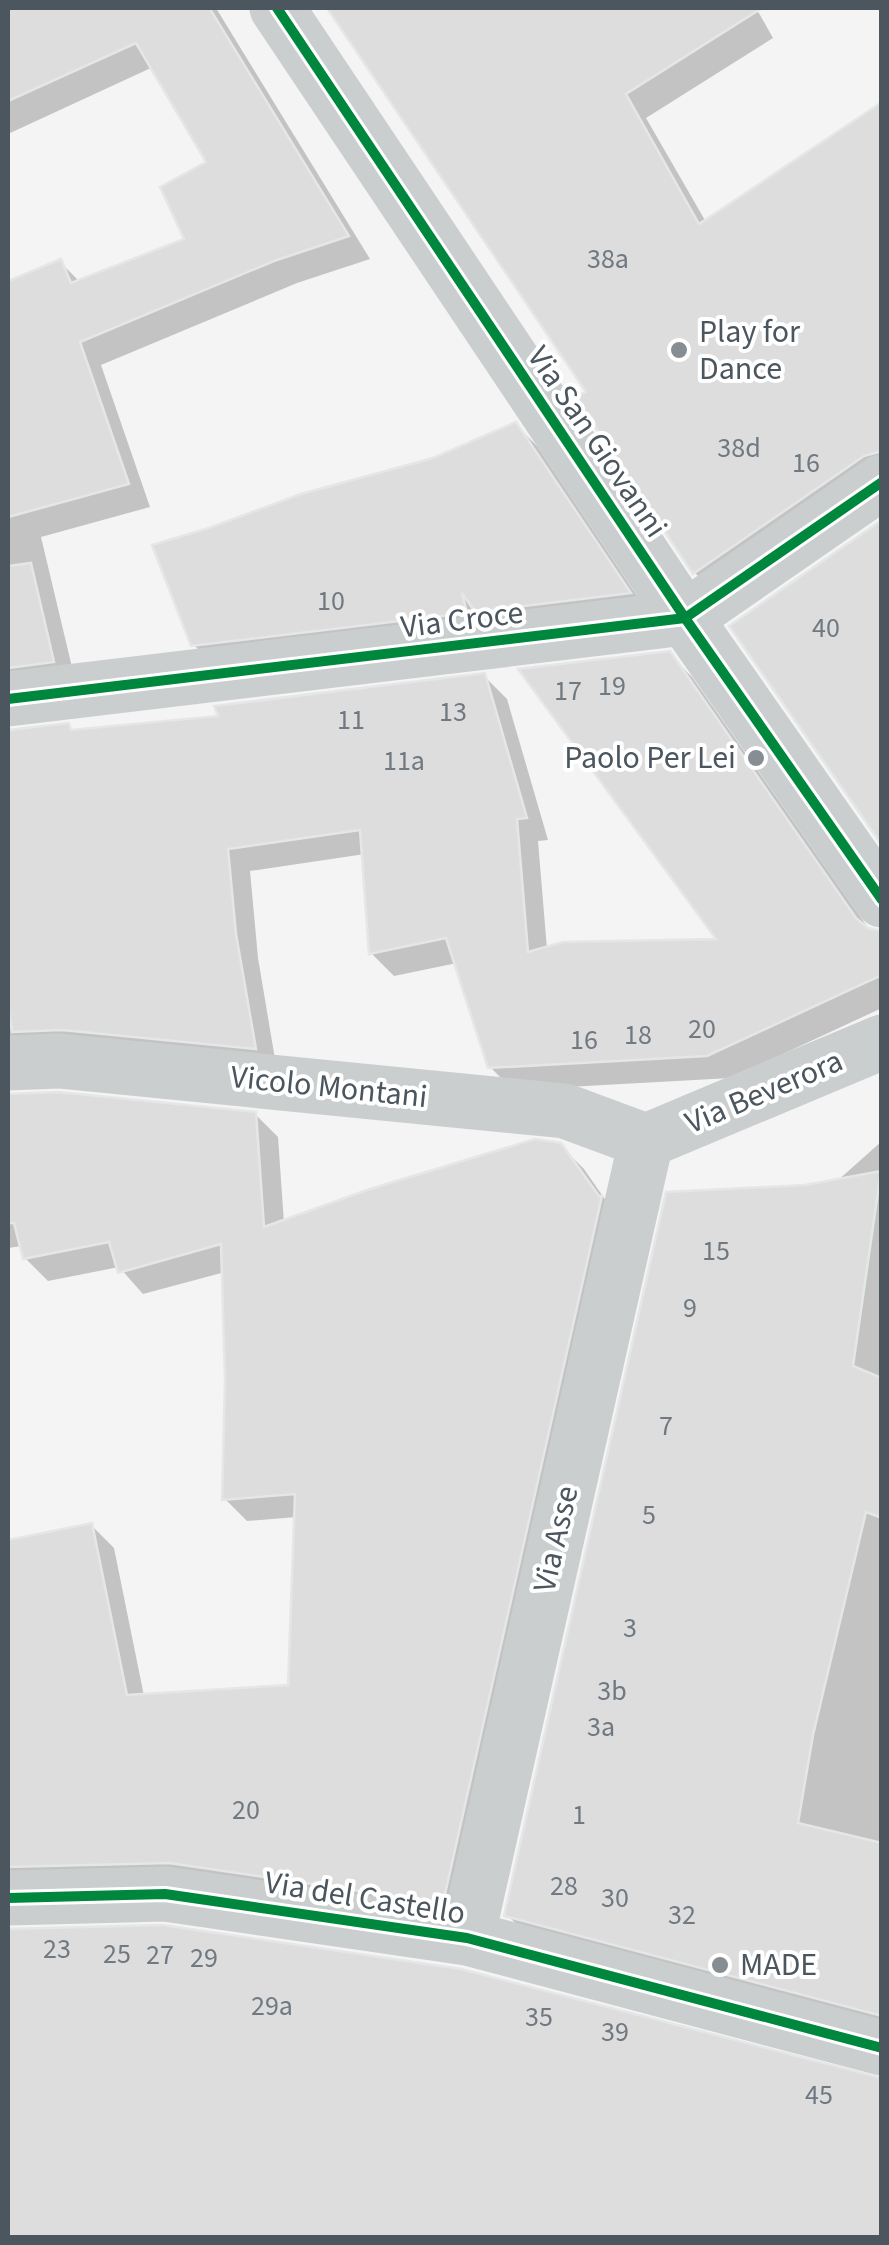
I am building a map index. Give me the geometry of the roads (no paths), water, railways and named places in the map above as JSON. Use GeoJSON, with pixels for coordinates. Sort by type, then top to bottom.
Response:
{"type":"FeatureCollection","features":[{"type":"Feature","properties":{"kind":"street","name":"Via San Giovanni"},"geometry":{"type":"LineString","coordinates":[[277,8],[685,618],[882,900]]}},
{"type":"Feature","properties":{"kind":"street","name":"Via Croce"},"geometry":{"type":"LineString","coordinates":[[8,699],[685,618],[882,482]]}},
{"type":"Feature","properties":{"kind":"street","name":"Via Beverora"},"geometry":{"type":"LineString","coordinates":[[646,1141],[882,1042]]}},
{"type":"Feature","properties":{"kind":"street","name":"Vicolo Montani"},"geometry":{"type":"LineString","coordinates":[[8,1064],[59,1061],[566,1111],[646,1141]]}},
{"type":"Feature","properties":{"kind":"street","name":"Via Asse"},"geometry":{"type":"LineString","coordinates":[[467,1938],[646,1141]]}},
{"type":"Feature","properties":{"kind":"street","name":"Via del Castello"},"geometry":{"type":"LineString","coordinates":[[8,1898],[165,1894],[467,1938],[882,2048]]}},
{"type":"Feature","properties":{"kind":"place","name":"Play for Dance"},"geometry":{"type":"Point","coordinates":[679,350]}},
{"type":"Feature","properties":{"kind":"place","name":"Paolo Per Lei"},"geometry":{"type":"Point","coordinates":[756,758]}},
{"type":"Feature","properties":{"kind":"place","name":"MADE"},"geometry":{"type":"Point","coordinates":[720,1965]}}]}
